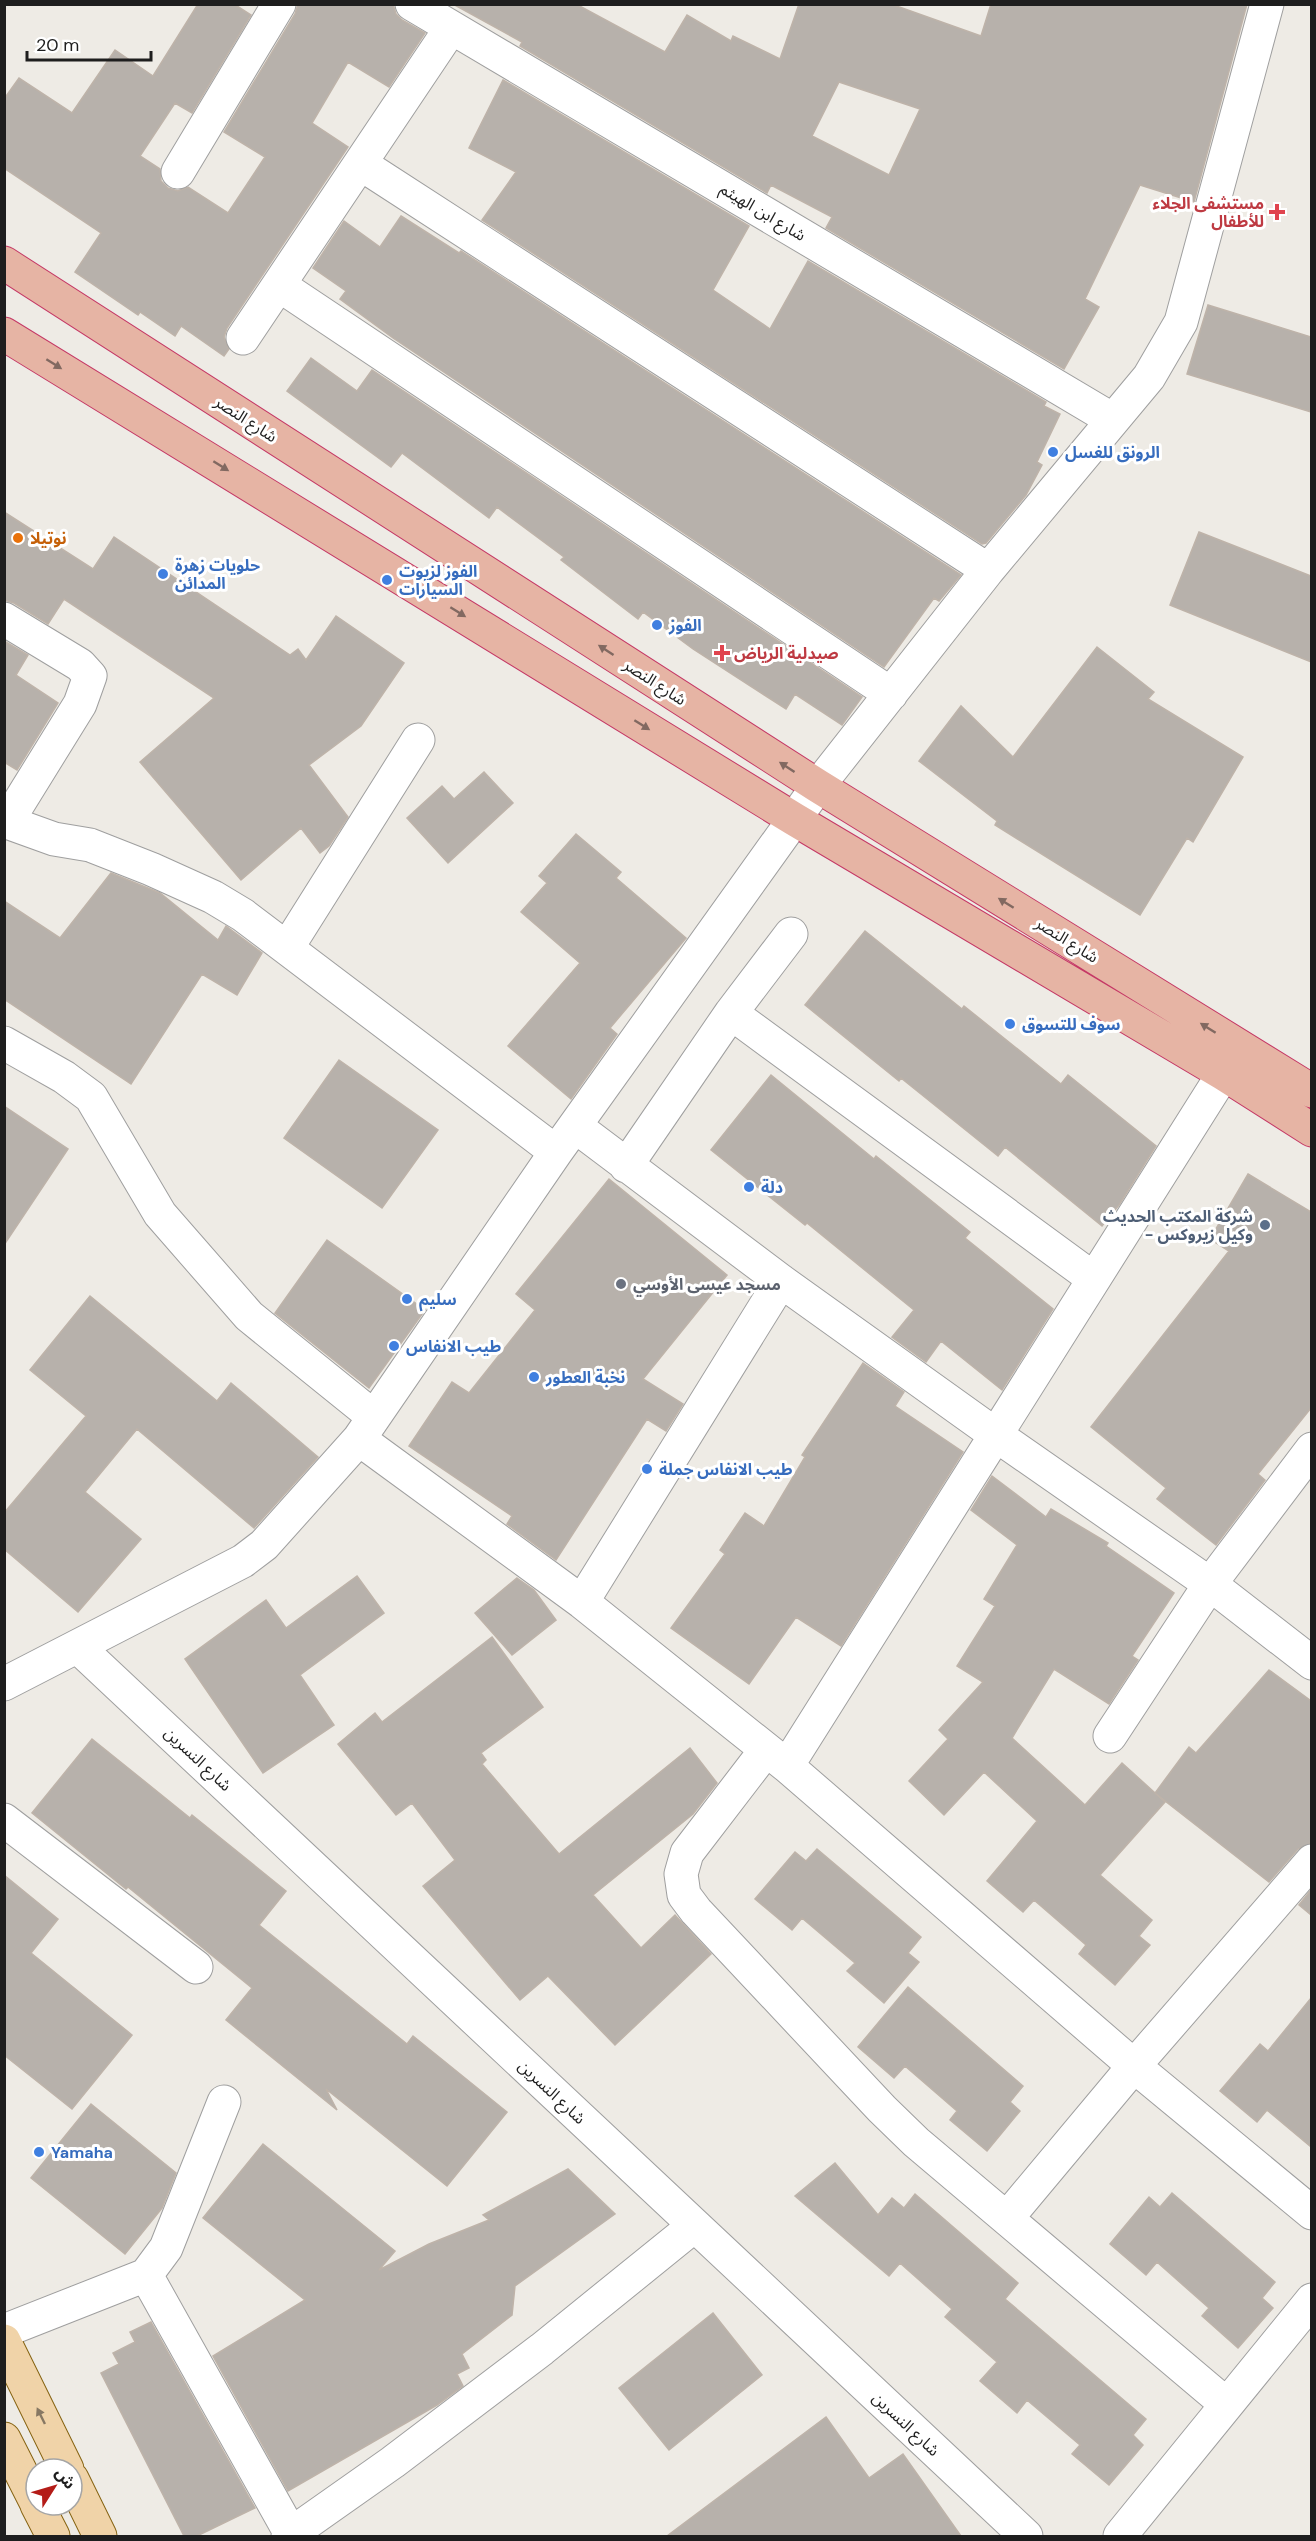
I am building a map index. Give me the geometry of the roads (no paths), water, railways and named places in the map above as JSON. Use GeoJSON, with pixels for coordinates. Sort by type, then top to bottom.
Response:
{"type":"FeatureCollection","features":[{"type":"Feature","properties":{"kind":"highway","name":"شارع النصر"},"geometry":{"type":"LineString","coordinates":[[4,263],[818,786],[1232,1061],[1311,1130]]}},
{"type":"Feature","properties":{"kind":"highway","name":"شارع النصر"},"geometry":{"type":"LineString","coordinates":[[4,334],[794,819],[1232,1061],[1311,1091]]}},
{"type":"Feature","properties":{"kind":"main road"},"geometry":{"type":"LineString","coordinates":[[4,2341],[61,2457]]}},
{"type":"Feature","properties":{"kind":"main road"},"geometry":{"type":"LineString","coordinates":[[4,2439],[24,2478]]}},
{"type":"Feature","properties":{"kind":"main road"},"geometry":{"type":"LineString","coordinates":[[84,2503],[100,2536]]}},
{"type":"Feature","properties":{"kind":"main road"},"geometry":{"type":"LineString","coordinates":[[44,2517],[53,2536]]}},
{"type":"Feature","properties":{"kind":"street"},"geometry":{"type":"LineString","coordinates":[[178,172],[279,4]]}},
{"type":"Feature","properties":{"kind":"street","name":"شارع ابن الهيثم"},"geometry":{"type":"LineString","coordinates":[[412,4],[1113,420]]}},
{"type":"Feature","properties":{"kind":"street"},"geometry":{"type":"LineString","coordinates":[[4,1684],[243,1561],[264,1545],[366,1428],[565,1139],[818,786],[988,570],[1149,377],[1181,322],[1267,4]]}},
{"type":"Feature","properties":{"kind":"street"},"geometry":{"type":"LineString","coordinates":[[243,338],[451,28]]}},
{"type":"Feature","properties":{"kind":"street"},"geometry":{"type":"LineString","coordinates":[[360,164],[988,570]]}},
{"type":"Feature","properties":{"kind":"street"},"geometry":{"type":"LineString","coordinates":[[279,285],[891,694]]}},
{"type":"Feature","properties":{"kind":"street"},"geometry":{"type":"LineString","coordinates":[[4,619],[71,658],[87,670],[90,676],[80,704],[6,821],[54,839],[90,845],[151,869],[213,897],[243,915],[286,948],[565,1139],[626,1166],[781,1281],[996,1435],[1210,1584],[1311,1664]]}},
{"type":"Feature","properties":{"kind":"street"},"geometry":{"type":"LineString","coordinates":[[286,948],[418,740]]}},
{"type":"Feature","properties":{"kind":"street"},"geometry":{"type":"LineString","coordinates":[[626,1166],[732,1013],[791,934]]}},
{"type":"Feature","properties":{"kind":"street"},"geometry":{"type":"LineString","coordinates":[[732,1013],[1094,1279]]}},
{"type":"Feature","properties":{"kind":"street"},"geometry":{"type":"LineString","coordinates":[[4,1043],[64,1077],[91,1097],[160,1214],[249,1316],[366,1428],[776,1758],[1134,2066],[1311,2213]]}},
{"type":"Feature","properties":{"kind":"street"},"geometry":{"type":"LineString","coordinates":[[1226,2404],[916,2142],[882,2109],[696,1911],[684,1895],[681,1874],[687,1853],[776,1758],[996,1435],[1232,1061]]}},
{"type":"Feature","properties":{"kind":"street"},"geometry":{"type":"LineString","coordinates":[[582,1602],[781,1281]]}},
{"type":"Feature","properties":{"kind":"street"},"geometry":{"type":"LineString","coordinates":[[1110,1736],[1210,1584],[1311,1449]]}},
{"type":"Feature","properties":{"kind":"street","name":"شارع النسرين"},"geometry":{"type":"LineString","coordinates":[[78,1647],[1026,2536]]}},
{"type":"Feature","properties":{"kind":"street"},"geometry":{"type":"LineString","coordinates":[[4,1820],[196,1967]]}},
{"type":"Feature","properties":{"kind":"street"},"geometry":{"type":"LineString","coordinates":[[1006,2218],[1311,1860]]}},
{"type":"Feature","properties":{"kind":"street"},"geometry":{"type":"LineString","coordinates":[[4,2331],[146,2275],[166,2248],[224,2102]]}},
{"type":"Feature","properties":{"kind":"street"},"geometry":{"type":"LineString","coordinates":[[146,2275],[290,2535],[393,2462],[542,2349],[694,2226]]}},
{"type":"Feature","properties":{"kind":"street"},"geometry":{"type":"LineString","coordinates":[[1120,2536],[1311,2300]]}},
{"type":"Feature","properties":{"kind":"place","name":"مستشفى الجلاء للأطفال"},"geometry":{"type":"Point","coordinates":[1277,212]}},
{"type":"Feature","properties":{"kind":"place","name":"الرونق للغسل"},"geometry":{"type":"Point","coordinates":[1053,452]}},
{"type":"Feature","properties":{"kind":"place","name":"نوتيلا"},"geometry":{"type":"Point","coordinates":[18,538]}},
{"type":"Feature","properties":{"kind":"place","name":"حلويات زهرة المدائن"},"geometry":{"type":"Point","coordinates":[163,574]}},
{"type":"Feature","properties":{"kind":"place","name":"الفوز لزيوت السيارات"},"geometry":{"type":"Point","coordinates":[387,580]}},
{"type":"Feature","properties":{"kind":"place","name":"الفوز"},"geometry":{"type":"Point","coordinates":[657,625]}},
{"type":"Feature","properties":{"kind":"place","name":"صيدلية الرياض"},"geometry":{"type":"Point","coordinates":[722,653]}},
{"type":"Feature","properties":{"kind":"place","name":"سوف للتسوق"},"geometry":{"type":"Point","coordinates":[1010,1024]}},
{"type":"Feature","properties":{"kind":"place","name":"دلة"},"geometry":{"type":"Point","coordinates":[749,1187]}},
{"type":"Feature","properties":{"kind":"place","name":"شركة المكتب الحديث - وكيل زيروكس"},"geometry":{"type":"Point","coordinates":[1265,1225]}},
{"type":"Feature","properties":{"kind":"place","name":"مسجد عيسى الأوسي"},"geometry":{"type":"Point","coordinates":[621,1284]}},
{"type":"Feature","properties":{"kind":"place","name":"سليم"},"geometry":{"type":"Point","coordinates":[407,1299]}},
{"type":"Feature","properties":{"kind":"place","name":"طيب الانفاس"},"geometry":{"type":"Point","coordinates":[394,1346]}},
{"type":"Feature","properties":{"kind":"place","name":"نخبة العطور"},"geometry":{"type":"Point","coordinates":[534,1377]}},
{"type":"Feature","properties":{"kind":"place","name":"طيب الانفاس جملة"},"geometry":{"type":"Point","coordinates":[647,1469]}},
{"type":"Feature","properties":{"kind":"place","name":"Yamaha"},"geometry":{"type":"Point","coordinates":[39,2152]}}]}
